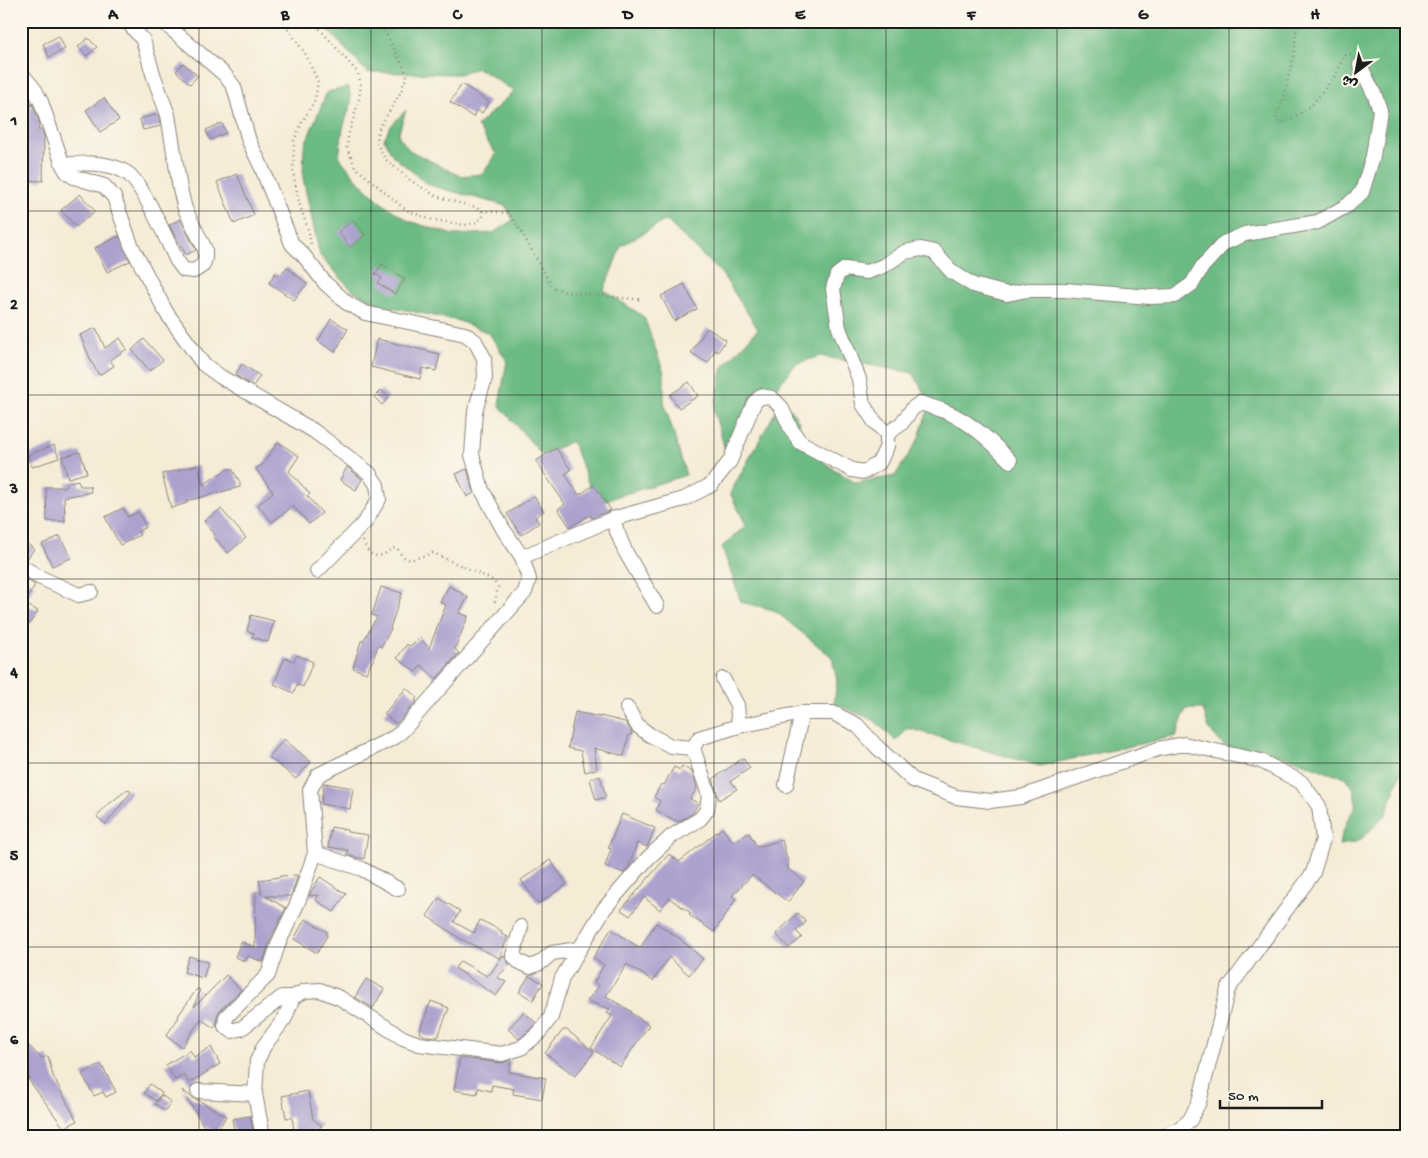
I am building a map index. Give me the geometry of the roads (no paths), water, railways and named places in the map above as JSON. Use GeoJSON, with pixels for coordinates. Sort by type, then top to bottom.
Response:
{"type":"FeatureCollection","features":[{"type":"Feature","properties":{"kind":"street"},"geometry":{"type":"LineString","coordinates":[[63,165],[80,163],[110,165],[129,174],[142,190],[177,261],[184,270],[194,271],[203,265],[205,249],[185,209],[168,115],[154,78],[143,40],[127,21]]}},
{"type":"Feature","properties":{"kind":"street"},"geometry":{"type":"LineString","coordinates":[[162,21],[225,75],[234,87],[249,141],[292,244],[325,283],[347,303],[366,313],[465,334],[475,341],[484,358],[484,378],[475,411],[472,455],[482,490],[503,529],[522,557],[530,579],[525,592],[402,731],[395,737],[318,775],[310,790],[315,854],[298,902],[278,942],[268,975],[226,1017],[225,1026],[232,1031],[242,1028],[282,997],[293,997],[305,991],[320,990],[340,998],[403,1038],[419,1044],[502,1054],[521,1048],[538,1034],[551,1017],[562,978],[578,949],[604,910],[648,858],[672,836],[700,819],[707,810],[709,796],[693,748],[699,738],[738,726],[802,714],[833,713],[857,725],[876,746],[913,780],[956,797],[990,801],[1022,797],[1158,749],[1184,744],[1262,761],[1301,782],[1319,806],[1323,839],[1313,873],[1228,988],[1199,1102],[1190,1120],[1177,1130],[1161,1137]]}},
{"type":"Feature","properties":{"kind":"street"},"geometry":{"type":"LineString","coordinates":[[522,557],[612,519],[684,499],[711,486],[730,461],[754,403],[761,396],[772,398],[781,407],[791,429],[800,442],[852,470],[864,472],[879,463],[887,446],[887,434],[874,421],[863,404],[859,379],[839,328],[833,289],[837,275],[845,269],[868,272],[883,266],[905,252],[921,249],[934,252],[952,272],[973,285],[1007,294],[1027,290],[1064,290],[1150,298],[1175,296],[1192,284],[1202,267],[1224,243],[1245,234],[1318,222],[1348,205],[1362,192],[1372,156],[1380,110],[1360,65]]}},
{"type":"Feature","properties":{"kind":"street"},"geometry":{"type":"LineString","coordinates":[[21,73],[36,90],[67,172],[74,177],[104,186],[114,197],[131,245],[166,312],[203,364],[221,378],[314,431],[369,473],[377,485],[378,498],[365,522],[317,571]]}},
{"type":"Feature","properties":{"kind":"street"},"geometry":{"type":"LineString","coordinates":[[887,434],[901,424],[913,408],[921,403],[945,411],[971,426],[994,445],[1010,462]]}},
{"type":"Feature","properties":{"kind":"street"},"geometry":{"type":"LineString","coordinates":[[612,519],[625,551],[657,606]]}},
{"type":"Feature","properties":{"kind":"street"},"geometry":{"type":"LineString","coordinates":[[21,566],[39,577],[79,596],[91,592]]}},
{"type":"Feature","properties":{"kind":"street"},"geometry":{"type":"LineString","coordinates":[[723,679],[737,705],[738,726]]}},
{"type":"Feature","properties":{"kind":"street"},"geometry":{"type":"LineString","coordinates":[[627,708],[638,726],[650,735],[671,746],[693,748]]}},
{"type":"Feature","properties":{"kind":"street"},"geometry":{"type":"LineString","coordinates":[[786,785],[802,714]]}},
{"type":"Feature","properties":{"kind":"street"},"geometry":{"type":"LineString","coordinates":[[315,854],[362,869],[398,889]]}},
{"type":"Feature","properties":{"kind":"street"},"geometry":{"type":"LineString","coordinates":[[521,926],[513,955],[518,961],[530,967],[540,963],[552,953],[578,949]]}},
{"type":"Feature","properties":{"kind":"street"},"geometry":{"type":"LineString","coordinates":[[263,1137],[255,1094],[257,1061],[264,1046],[285,1018],[293,997]]}},
{"type":"Feature","properties":{"kind":"street"},"geometry":{"type":"LineString","coordinates":[[198,1091],[255,1094]]}}]}
